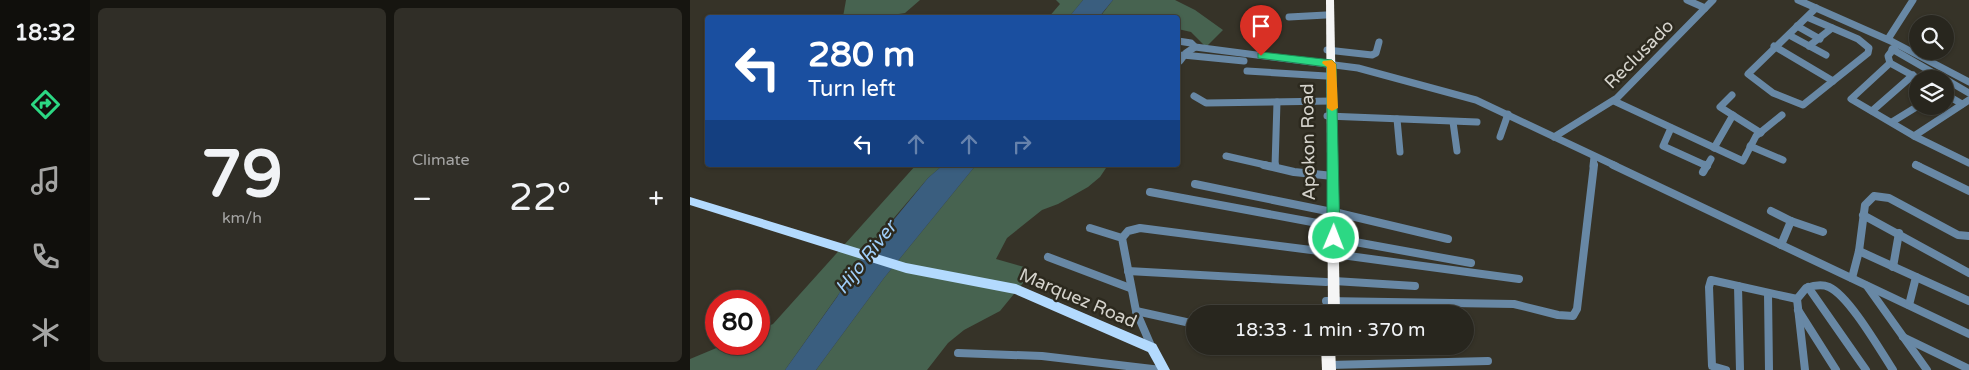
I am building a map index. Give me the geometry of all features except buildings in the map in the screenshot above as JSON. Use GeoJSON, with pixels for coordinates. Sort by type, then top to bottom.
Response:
{"type":"FeatureCollection","features":[{"type":"Feature","properties":{"kind":"highway","name":"Apokon Road"},"geometry":{"type":"LineString","coordinates":[[1326,0],[1330,50]]}},
{"type":"Feature","properties":{"kind":"highway","name":"Apokon Road"},"geometry":{"type":"LineString","coordinates":[[1329,101],[1330,0]]}},
{"type":"Feature","properties":{"kind":"highway","name":"Apokon Road"},"geometry":{"type":"LineString","coordinates":[[1329,63],[1326,76],[1330,116],[1331,211],[1334,238],[1331,253]]}},
{"type":"Feature","properties":{"kind":"highway","name":"Apokon Road"},"geometry":{"type":"LineString","coordinates":[[1329,305],[1331,253],[1328,225],[1331,211]]}},
{"type":"Feature","properties":{"kind":"highway","name":"Apokon Road"},"geometry":{"type":"LineString","coordinates":[[1330,301],[1331,305]]}},
{"type":"Feature","properties":{"kind":"main road","name":"Marquez Road"},"geometry":{"type":"LineString","coordinates":[[690,201],[906,268],[1016,289],[1152,348],[1163,370]]}},
{"type":"Feature","properties":{"kind":"street"},"geometry":{"type":"LineString","coordinates":[[1687,0],[1705,8]]}},
{"type":"Feature","properties":{"kind":"street","name":"Reclusado"},"geometry":{"type":"LineString","coordinates":[[1554,137],[1614,101],[1713,0]]}},
{"type":"Feature","properties":{"kind":"street"},"geometry":{"type":"LineString","coordinates":[[1798,0],[1888,39],[1969,82]]}},
{"type":"Feature","properties":{"kind":"street"},"geometry":{"type":"LineString","coordinates":[[1888,39],[1913,0]]}},
{"type":"Feature","properties":{"kind":"street"},"geometry":{"type":"LineString","coordinates":[[1807,17],[1861,41],[1869,48],[1868,53],[1803,105],[1792,102],[1758,83],[1748,76],[1748,72],[1816,8]]}},
{"type":"Feature","properties":{"kind":"street"},"geometry":{"type":"LineString","coordinates":[[1289,17],[1326,15]]}},
{"type":"Feature","properties":{"kind":"street"},"geometry":{"type":"LineString","coordinates":[[1797,26],[1820,39]]}},
{"type":"Feature","properties":{"kind":"street"},"geometry":{"type":"LineString","coordinates":[[1809,46],[1832,28]]}},
{"type":"Feature","properties":{"kind":"street"},"geometry":{"type":"LineString","coordinates":[[1789,35],[1826,55]]}},
{"type":"Feature","properties":{"kind":"street"},"geometry":{"type":"LineString","coordinates":[[1180,41],[1195,47],[1329,63],[1375,72],[1467,97],[1508,114],[1594,157],[1969,334]]}},
{"type":"Feature","properties":{"kind":"street"},"geometry":{"type":"LineString","coordinates":[[1330,50],[1372,55],[1376,53],[1379,42]]}},
{"type":"Feature","properties":{"kind":"street"},"geometry":{"type":"LineString","coordinates":[[1898,44],[1888,56],[1890,63],[1909,73]]}},
{"type":"Feature","properties":{"kind":"street"},"geometry":{"type":"LineString","coordinates":[[1774,46],[1833,81]]}},
{"type":"Feature","properties":{"kind":"street"},"geometry":{"type":"LineString","coordinates":[[1195,47],[1182,58],[1244,61]]}},
{"type":"Feature","properties":{"kind":"street"},"geometry":{"type":"LineString","coordinates":[[1892,49],[1929,70]]}},
{"type":"Feature","properties":{"kind":"street"},"geometry":{"type":"LineString","coordinates":[[1890,63],[1851,98],[1852,101],[1914,136],[1969,163]]}},
{"type":"Feature","properties":{"kind":"street"},"geometry":{"type":"LineString","coordinates":[[1246,71],[1326,76]]}},
{"type":"Feature","properties":{"kind":"street"},"geometry":{"type":"LineString","coordinates":[[1872,111],[1909,82]]}},
{"type":"Feature","properties":{"kind":"street"},"geometry":{"type":"LineString","coordinates":[[1954,84],[1969,93]]}},
{"type":"Feature","properties":{"kind":"street"},"geometry":{"type":"LineString","coordinates":[[1732,95],[1720,107],[1761,133]]}},
{"type":"Feature","properties":{"kind":"street"},"geometry":{"type":"LineString","coordinates":[[1194,96],[1206,103],[1329,101]]}},
{"type":"Feature","properties":{"kind":"street"},"geometry":{"type":"LineString","coordinates":[[1954,99],[1962,104]]}},
{"type":"Feature","properties":{"kind":"street"},"geometry":{"type":"LineString","coordinates":[[1914,136],[1969,100]]}},
{"type":"Feature","properties":{"kind":"street"},"geometry":{"type":"LineString","coordinates":[[1614,101],[1742,161],[1750,146],[1761,133],[1782,115]]}},
{"type":"Feature","properties":{"kind":"street"},"geometry":{"type":"LineString","coordinates":[[1275,167],[1277,102]]}},
{"type":"Feature","properties":{"kind":"street"},"geometry":{"type":"LineString","coordinates":[[1892,122],[1909,112]]}},
{"type":"Feature","properties":{"kind":"street"},"geometry":{"type":"LineString","coordinates":[[1500,137],[1508,114]]}},
{"type":"Feature","properties":{"kind":"street"},"geometry":{"type":"LineString","coordinates":[[1714,148],[1733,115]]}},
{"type":"Feature","properties":{"kind":"street"},"geometry":{"type":"LineString","coordinates":[[1330,116],[1477,122]]}},
{"type":"Feature","properties":{"kind":"street"},"geometry":{"type":"LineString","coordinates":[[1397,119],[1400,152]]}},
{"type":"Feature","properties":{"kind":"street"},"geometry":{"type":"LineString","coordinates":[[1453,122],[1457,151]]}},
{"type":"Feature","properties":{"kind":"street"},"geometry":{"type":"LineString","coordinates":[[1671,128],[1663,142],[1663,146],[1707,166]]}},
{"type":"Feature","properties":{"kind":"street"},"geometry":{"type":"LineString","coordinates":[[1750,146],[1783,160]]}},
{"type":"Feature","properties":{"kind":"street"},"geometry":{"type":"LineString","coordinates":[[1226,156],[1275,167],[1330,176]]}},
{"type":"Feature","properties":{"kind":"street"},"geometry":{"type":"LineString","coordinates":[[1330,301],[1514,304],[1558,315],[1573,316],[1577,308],[1584,238],[1592,192],[1594,157]]}},
{"type":"Feature","properties":{"kind":"street"},"geometry":{"type":"LineString","coordinates":[[1916,165],[1969,192]]}},
{"type":"Feature","properties":{"kind":"street"},"geometry":{"type":"LineString","coordinates":[[1195,184],[1331,211],[1448,238]]}},
{"type":"Feature","properties":{"kind":"street"},"geometry":{"type":"LineString","coordinates":[[1150,192],[1328,225]]}},
{"type":"Feature","properties":{"kind":"street"},"geometry":{"type":"LineString","coordinates":[[1852,278],[1859,251],[1863,215],[1867,201],[1874,196],[1881,195],[1958,235],[1969,236]]}},
{"type":"Feature","properties":{"kind":"street"},"geometry":{"type":"LineString","coordinates":[[1771,211],[1791,221],[1823,232]]}},
{"type":"Feature","properties":{"kind":"street"},"geometry":{"type":"LineString","coordinates":[[1863,215],[1969,273]]}},
{"type":"Feature","properties":{"kind":"street"},"geometry":{"type":"LineString","coordinates":[[1781,245],[1791,221]]}},
{"type":"Feature","properties":{"kind":"street"},"geometry":{"type":"LineString","coordinates":[[1090,228],[1122,238]]}},
{"type":"Feature","properties":{"kind":"street"},"geometry":{"type":"LineString","coordinates":[[1122,238],[1128,231],[1149,229],[1519,279]]}},
{"type":"Feature","properties":{"kind":"street"},"geometry":{"type":"LineString","coordinates":[[1893,267],[1898,233]]}},
{"type":"Feature","properties":{"kind":"street"},"geometry":{"type":"LineString","coordinates":[[1122,238],[1130,288],[1136,311],[1152,348]]}},
{"type":"Feature","properties":{"kind":"street"},"geometry":{"type":"LineString","coordinates":[[1334,238],[1471,263]]}},
{"type":"Feature","properties":{"kind":"street"},"geometry":{"type":"LineString","coordinates":[[1859,251],[1969,301]]}},
{"type":"Feature","properties":{"kind":"street"},"geometry":{"type":"LineString","coordinates":[[1048,257],[1130,288]]}},
{"type":"Feature","properties":{"kind":"street"},"geometry":{"type":"LineString","coordinates":[[1829,286],[1834,270]]}},
{"type":"Feature","properties":{"kind":"street"},"geometry":{"type":"LineString","coordinates":[[1128,271],[1415,286]]}},
{"type":"Feature","properties":{"kind":"street"},"geometry":{"type":"LineString","coordinates":[[1909,305],[1916,278]]}},
{"type":"Feature","properties":{"kind":"street"},"geometry":{"type":"LineString","coordinates":[[1726,370],[1712,366],[1710,283],[1713,279],[1797,304],[1836,370]]}},
{"type":"Feature","properties":{"kind":"street"},"geometry":{"type":"LineString","coordinates":[[1866,285],[1926,370]]}},
{"type":"Feature","properties":{"kind":"street"},"geometry":{"type":"LineString","coordinates":[[1738,286],[1740,370]]}},
{"type":"Feature","properties":{"kind":"street"},"geometry":{"type":"LineString","coordinates":[[1805,370],[1797,304],[1799,293],[1808,287],[1829,286],[1842,298],[1893,370]]}},
{"type":"Feature","properties":{"kind":"street"},"geometry":{"type":"LineString","coordinates":[[1808,287],[1866,370]]}},
{"type":"Feature","properties":{"kind":"street"},"geometry":{"type":"LineString","coordinates":[[1768,294],[1769,370]]}},
{"type":"Feature","properties":{"kind":"street"},"geometry":{"type":"LineString","coordinates":[[1136,311],[1186,322]]}},
{"type":"Feature","properties":{"kind":"street"},"geometry":{"type":"LineString","coordinates":[[1903,337],[1969,369]]}},
{"type":"Feature","properties":{"kind":"street"},"geometry":{"type":"LineString","coordinates":[[958,353],[1042,356],[1163,370]]}},
{"type":"Feature","properties":{"kind":"street"},"geometry":{"type":"LineString","coordinates":[[1333,367],[1488,361]]}},
{"type":"Feature","properties":{"kind":"green space"},"geometry":{"type":"Polygon","coordinates":[[[846,0],[920,0],[905,13],[892,15],[843,15],[846,0]]]}},
{"type":"Feature","properties":{"kind":"green space"},"geometry":{"type":"Polygon","coordinates":[[[1056,0],[1083,0],[1071,15],[1051,15],[1060,4],[1056,0]]]}},
{"type":"Feature","properties":{"kind":"green space"},"geometry":{"type":"Polygon","coordinates":[[[1113,0],[1175,0],[1195,10],[1223,30],[1206,47],[1191,32],[1180,29],[1180,15],[1101,15],[1113,0]]]}},
{"type":"Feature","properties":{"kind":"green space"},"geometry":{"type":"Polygon","coordinates":[[[914,167],[941,167],[928,178],[887,226],[785,370],[690,370],[690,359],[705,353],[705,355],[770,355],[770,325],[914,167]]]}},
{"type":"Feature","properties":{"kind":"green space"},"geometry":{"type":"Polygon","coordinates":[[[974,167],[1107,167],[1100,177],[1088,187],[1058,204],[1042,210],[1007,238],[996,259],[1028,268],[1023,283],[1000,311],[964,330],[948,343],[927,370],[816,370],[884,278],[974,167]]]}},
{"type":"Feature","properties":{"kind":"water"},"geometry":{"type":"Polygon","coordinates":[[[1083,0],[1113,0],[1101,15],[1071,15],[1083,0]]]}},
{"type":"Feature","properties":{"kind":"water","name":"Hijo River"},"geometry":{"type":"Polygon","coordinates":[[[941,167],[974,167],[884,278],[816,370],[785,370],[837,297],[855,267],[928,178],[941,167]]]}},
{"type":"Feature","properties":{"kind":"slow traffic"},"geometry":{"type":"LineString","coordinates":[[1327,63],[1332,64],[1332,108]]}},
{"type":"Feature","properties":{"kind":"route"},"geometry":{"type":"LineString","coordinates":[[1261,56],[1332,64],[1334,238]]}}]}
